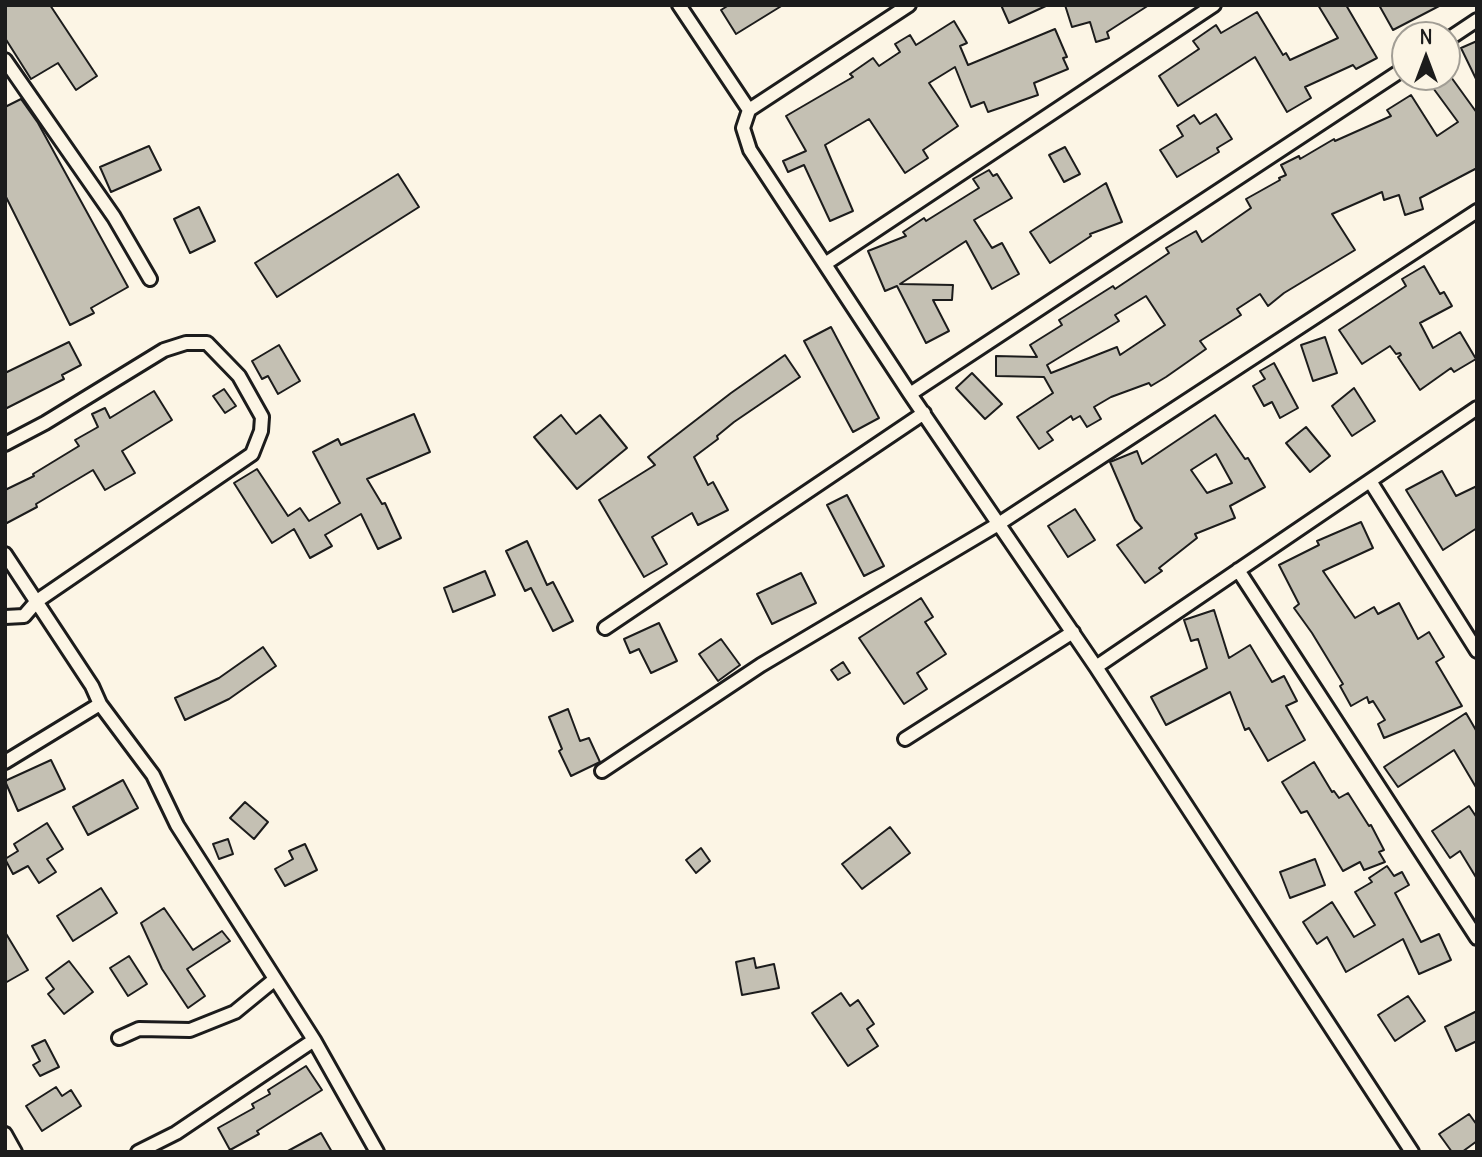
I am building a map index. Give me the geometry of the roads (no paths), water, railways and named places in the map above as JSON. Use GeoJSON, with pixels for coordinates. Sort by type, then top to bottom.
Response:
{"type":"FeatureCollection","features":[{"type":"Feature","properties":{"kind":"street"},"geometry":{"type":"LineString","coordinates":[[679,5],[749,110]]}},
{"type":"Feature","properties":{"kind":"street"},"geometry":{"type":"LineString","coordinates":[[909,5],[895,9],[749,110],[743,128],[750,150],[910,394],[1073,632],[1412,1152]]}},
{"type":"Feature","properties":{"kind":"street"},"geometry":{"type":"LineString","coordinates":[[825,264],[1214,5]]}},
{"type":"Feature","properties":{"kind":"street"},"geometry":{"type":"LineString","coordinates":[[1461,31],[1477,20]]}},
{"type":"Feature","properties":{"kind":"street"},"geometry":{"type":"LineString","coordinates":[[5,60],[114,217],[150,279]]}},
{"type":"Feature","properties":{"kind":"street"},"geometry":{"type":"LineString","coordinates":[[910,394],[1391,77]]}},
{"type":"Feature","properties":{"kind":"street"},"geometry":{"type":"LineString","coordinates":[[602,771],[761,665],[1000,523],[1477,211]]}},
{"type":"Feature","properties":{"kind":"street"},"geometry":{"type":"LineString","coordinates":[[5,444],[46,423],[164,350],[186,343],[207,343],[239,376],[262,417],[261,431],[252,454],[37,601],[24,616],[5,617]]}},
{"type":"Feature","properties":{"kind":"street"},"geometry":{"type":"LineString","coordinates":[[1096,667],[1477,408]]}},
{"type":"Feature","properties":{"kind":"street"},"geometry":{"type":"LineString","coordinates":[[605,628],[923,412]]}},
{"type":"Feature","properties":{"kind":"street"},"geometry":{"type":"LineString","coordinates":[[1370,481],[1477,650]]}},
{"type":"Feature","properties":{"kind":"street"},"geometry":{"type":"LineString","coordinates":[[5,554],[92,686],[100,704],[153,775],[177,825],[314,1040],[377,1152]]}},
{"type":"Feature","properties":{"kind":"street"},"geometry":{"type":"LineString","coordinates":[[1238,570],[1477,938]]}},
{"type":"Feature","properties":{"kind":"street"},"geometry":{"type":"LineString","coordinates":[[905,739],[1073,632]]}},
{"type":"Feature","properties":{"kind":"street"},"geometry":{"type":"LineString","coordinates":[[5,762],[100,704]]}},
{"type":"Feature","properties":{"kind":"street"},"geometry":{"type":"LineString","coordinates":[[119,1038],[139,1029],[190,1030],[235,1012],[274,980]]}},
{"type":"Feature","properties":{"kind":"street"},"geometry":{"type":"LineString","coordinates":[[138,1152],[176,1133],[314,1040]]}},
{"type":"Feature","properties":{"kind":"street"},"geometry":{"type":"LineString","coordinates":[[5,1134],[15,1152]]}}]}
